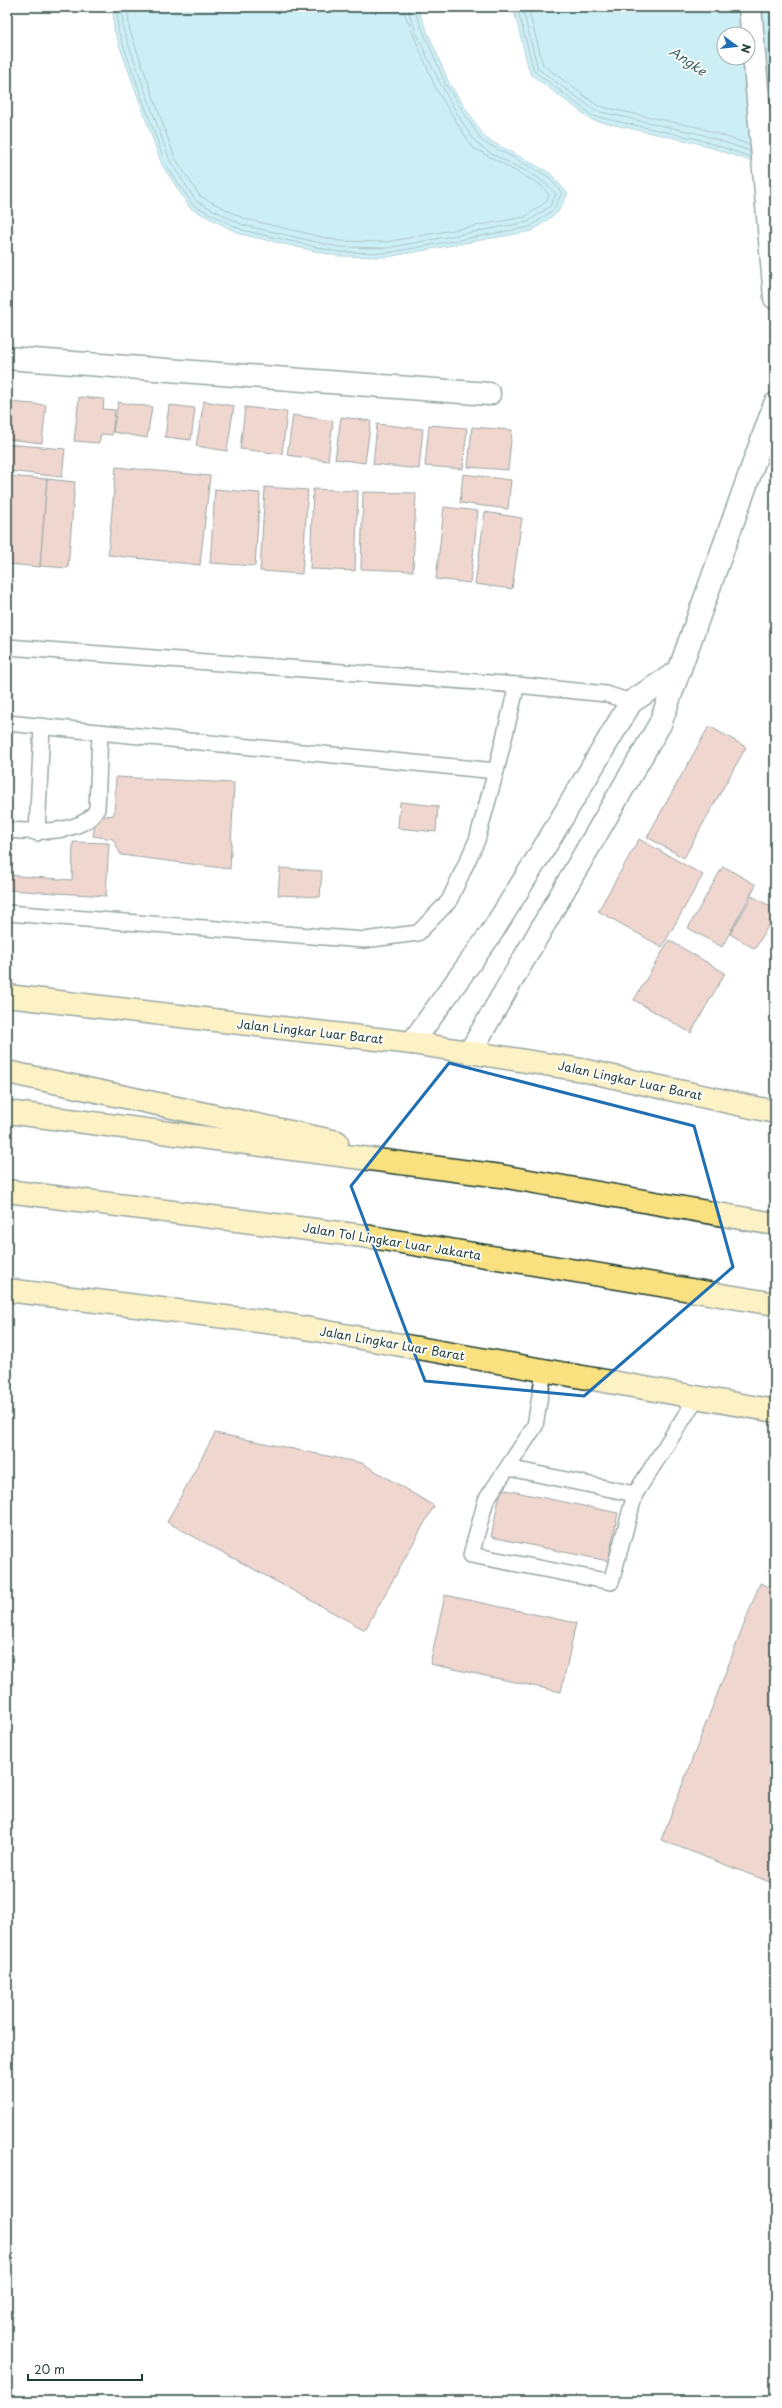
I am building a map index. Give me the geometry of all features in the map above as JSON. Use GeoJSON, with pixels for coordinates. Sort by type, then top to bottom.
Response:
{"type":"FeatureCollection","features":[{"type":"Feature","properties":{"kind":"main road","name":"Jalan Lingkar Luar Barat"},"geometry":{"type":"LineString","coordinates":[[7,996],[412,1043],[582,1070],[775,1112]]}},
{"type":"Feature","properties":{"kind":"main road"},"geometry":{"type":"LineString","coordinates":[[7,1072],[501,1176],[775,1224]]}},
{"type":"Feature","properties":{"kind":"main road"},"geometry":{"type":"LineString","coordinates":[[7,1112],[501,1176]]}},
{"type":"Feature","properties":{"kind":"main road","name":"Jalan Tol Lingkar Luar Jakarta"},"geometry":{"type":"LineString","coordinates":[[7,1191],[371,1237],[775,1304]]}},
{"type":"Feature","properties":{"kind":"main road","name":"Jalan Lingkar Luar Barat"},"geometry":{"type":"LineString","coordinates":[[7,1290],[282,1324],[775,1411]]}},
{"type":"Feature","properties":{"kind":"street"},"geometry":{"type":"LineString","coordinates":[[750,7],[775,298]]}},
{"type":"Feature","properties":{"kind":"street"},"geometry":{"type":"LineString","coordinates":[[7,358],[489,394]]}},
{"type":"Feature","properties":{"kind":"street"},"geometry":{"type":"LineString","coordinates":[[470,1052],[660,724],[775,404]]}},
{"type":"Feature","properties":{"kind":"street"},"geometry":{"type":"LineString","coordinates":[[412,1043],[490,935],[548,843],[631,702],[679,672]]}},
{"type":"Feature","properties":{"kind":"street"},"geometry":{"type":"LineString","coordinates":[[631,702],[660,724]]}},
{"type":"Feature","properties":{"kind":"lane"},"geometry":{"type":"LineString","coordinates":[[7,647],[517,685],[606,694],[631,702]]}},
{"type":"Feature","properties":{"kind":"lane"},"geometry":{"type":"LineString","coordinates":[[7,913],[364,940],[418,933],[449,901],[477,840],[517,685]]}},
{"type":"Feature","properties":{"kind":"lane"},"geometry":{"type":"LineString","coordinates":[[7,723],[496,771]]}},
{"type":"Feature","properties":{"kind":"lane"},"geometry":{"type":"LineString","coordinates":[[37,832],[42,726]]}},
{"type":"Feature","properties":{"kind":"lane"},"geometry":{"type":"LineString","coordinates":[[7,830],[37,832],[82,824],[92,817],[97,809],[100,732]]}},
{"type":"Feature","properties":{"kind":"lane"},"geometry":{"type":"LineString","coordinates":[[544,1371],[535,1426],[486,1500],[471,1555],[611,1582],[635,1494],[697,1398]]}},
{"type":"Feature","properties":{"kind":"lane"},"geometry":{"type":"LineString","coordinates":[[508,1468],[635,1494]]}},
{"type":"Feature","properties":{"kind":"highlighted area"},"geometry":{"type":"Polygon","coordinates":[[[449,1063],[694,1126],[733,1267],[584,1396],[425,1381],[351,1186],[449,1063]]]}},
{"type":"Feature","properties":{"kind":"water"},"geometry":{"type":"Polygon","coordinates":[[[113,7],[417,7],[449,83],[485,138],[550,173],[568,194],[558,212],[532,231],[387,257],[337,256],[240,234],[190,208],[162,165],[114,30],[113,7]]]}},
{"type":"Feature","properties":{"kind":"water","name":"Angke"},"geometry":{"type":"Polygon","coordinates":[[[513,7],[775,7],[775,169],[697,143],[592,120],[530,74],[513,7]]]}},
{"type":"Feature","properties":{"kind":"building"},"geometry":{"type":"Polygon","coordinates":[[[79,397],[104,399],[103,409],[115,410],[112,435],[101,434],[99,443],[74,441],[79,397]]]}},
{"type":"Feature","properties":{"kind":"building"},"geometry":{"type":"Polygon","coordinates":[[[204,401],[234,406],[227,451],[196,446],[204,401]]]}},
{"type":"Feature","properties":{"kind":"building"},"geometry":{"type":"Polygon","coordinates":[[[9,402],[46,405],[42,443],[7,439],[9,402]]]}},
{"type":"Feature","properties":{"kind":"building"},"geometry":{"type":"Polygon","coordinates":[[[118,402],[152,407],[147,438],[113,432],[118,402]]]}},
{"type":"Feature","properties":{"kind":"building"},"geometry":{"type":"Polygon","coordinates":[[[169,405],[195,408],[191,440],[165,437],[169,405]]]}},
{"type":"Feature","properties":{"kind":"building"},"geometry":{"type":"Polygon","coordinates":[[[245,407],[287,412],[282,454],[240,449],[245,407]]]}},
{"type":"Feature","properties":{"kind":"building"},"geometry":{"type":"Polygon","coordinates":[[[293,415],[333,421],[328,461],[287,455],[293,415]]]}},
{"type":"Feature","properties":{"kind":"building"},"geometry":{"type":"Polygon","coordinates":[[[341,417],[371,421],[365,463],[335,459],[341,417]]]}},
{"type":"Feature","properties":{"kind":"building"},"geometry":{"type":"Polygon","coordinates":[[[377,424],[423,429],[419,469],[373,464],[377,424]]]}},
{"type":"Feature","properties":{"kind":"building"},"geometry":{"type":"Polygon","coordinates":[[[429,425],[467,428],[463,469],[425,466],[429,425]]]}},
{"type":"Feature","properties":{"kind":"building"},"geometry":{"type":"Polygon","coordinates":[[[472,427],[512,430],[508,470],[468,467],[472,427]]]}},
{"type":"Feature","properties":{"kind":"building"},"geometry":{"type":"Polygon","coordinates":[[[7,444],[65,449],[62,477],[7,471],[7,444]]]}},
{"type":"Feature","properties":{"kind":"building"},"geometry":{"type":"Polygon","coordinates":[[[116,467],[210,476],[200,565],[108,555],[116,467]]]}},
{"type":"Feature","properties":{"kind":"building"},"geometry":{"type":"Polygon","coordinates":[[[463,474],[511,480],[508,509],[460,503],[463,474]]]}},
{"type":"Feature","properties":{"kind":"building"},"geometry":{"type":"Polygon","coordinates":[[[7,476],[47,479],[40,567],[7,564],[7,476]]]}},
{"type":"Feature","properties":{"kind":"building"},"geometry":{"type":"Polygon","coordinates":[[[47,479],[75,482],[68,568],[40,566],[47,479]]]}},
{"type":"Feature","properties":{"kind":"building"},"geometry":{"type":"Polygon","coordinates":[[[265,487],[308,490],[302,574],[260,571],[265,487]]]}},
{"type":"Feature","properties":{"kind":"building"},"geometry":{"type":"Polygon","coordinates":[[[215,489],[260,493],[255,566],[210,563],[215,489]]]}},
{"type":"Feature","properties":{"kind":"building"},"geometry":{"type":"Polygon","coordinates":[[[313,489],[358,491],[355,571],[310,569],[313,489]]]}},
{"type":"Feature","properties":{"kind":"building"},"geometry":{"type":"Polygon","coordinates":[[[363,492],[416,493],[413,571],[361,569],[363,492]]]}},
{"type":"Feature","properties":{"kind":"building"},"geometry":{"type":"Polygon","coordinates":[[[444,507],[478,511],[470,583],[436,579],[444,507]]]}},
{"type":"Feature","properties":{"kind":"building"},"geometry":{"type":"Polygon","coordinates":[[[485,512],[522,518],[512,589],[475,584],[485,512]]]}},
{"type":"Feature","properties":{"kind":"building"},"geometry":{"type":"Polygon","coordinates":[[[709,726],[746,747],[684,858],[647,837],[709,726]]]}},
{"type":"Feature","properties":{"kind":"building"},"geometry":{"type":"Polygon","coordinates":[[[116,777],[234,783],[230,869],[121,855],[113,839],[93,836],[96,817],[114,815],[116,777]]]}},
{"type":"Feature","properties":{"kind":"building"},"geometry":{"type":"Polygon","coordinates":[[[400,802],[438,806],[436,832],[398,828],[400,802]]]}},
{"type":"Feature","properties":{"kind":"building"},"geometry":{"type":"Polygon","coordinates":[[[639,839],[703,875],[662,947],[598,911],[639,839]]]}},
{"type":"Feature","properties":{"kind":"building"},"geometry":{"type":"Polygon","coordinates":[[[73,842],[109,843],[106,896],[7,890],[7,875],[72,880],[73,842]]]}},
{"type":"Feature","properties":{"kind":"building"},"geometry":{"type":"Polygon","coordinates":[[[723,866],[756,885],[722,947],[688,928],[723,866]]]}},
{"type":"Feature","properties":{"kind":"building"},"geometry":{"type":"Polygon","coordinates":[[[280,868],[322,871],[320,897],[278,895],[280,868]]]}},
{"type":"Feature","properties":{"kind":"building"},"geometry":{"type":"Polygon","coordinates":[[[752,896],[775,909],[775,914],[755,949],[730,934],[752,896]]]}},
{"type":"Feature","properties":{"kind":"building"},"geometry":{"type":"Polygon","coordinates":[[[669,940],[725,973],[691,1033],[634,1000],[669,940]]]}},
{"type":"Feature","properties":{"kind":"building"},"geometry":{"type":"Polygon","coordinates":[[[215,1433],[362,1463],[434,1506],[365,1630],[167,1522],[215,1433]]]}},
{"type":"Feature","properties":{"kind":"building"},"geometry":{"type":"Polygon","coordinates":[[[501,1489],[618,1513],[608,1561],[491,1537],[501,1489]]]}},
{"type":"Feature","properties":{"kind":"building"},"geometry":{"type":"Polygon","coordinates":[[[760,1583],[775,1589],[775,1884],[661,1840],[760,1583]]]}},
{"type":"Feature","properties":{"kind":"building"},"geometry":{"type":"Polygon","coordinates":[[[445,1595],[576,1623],[561,1692],[430,1664],[445,1595]]]}}]}
